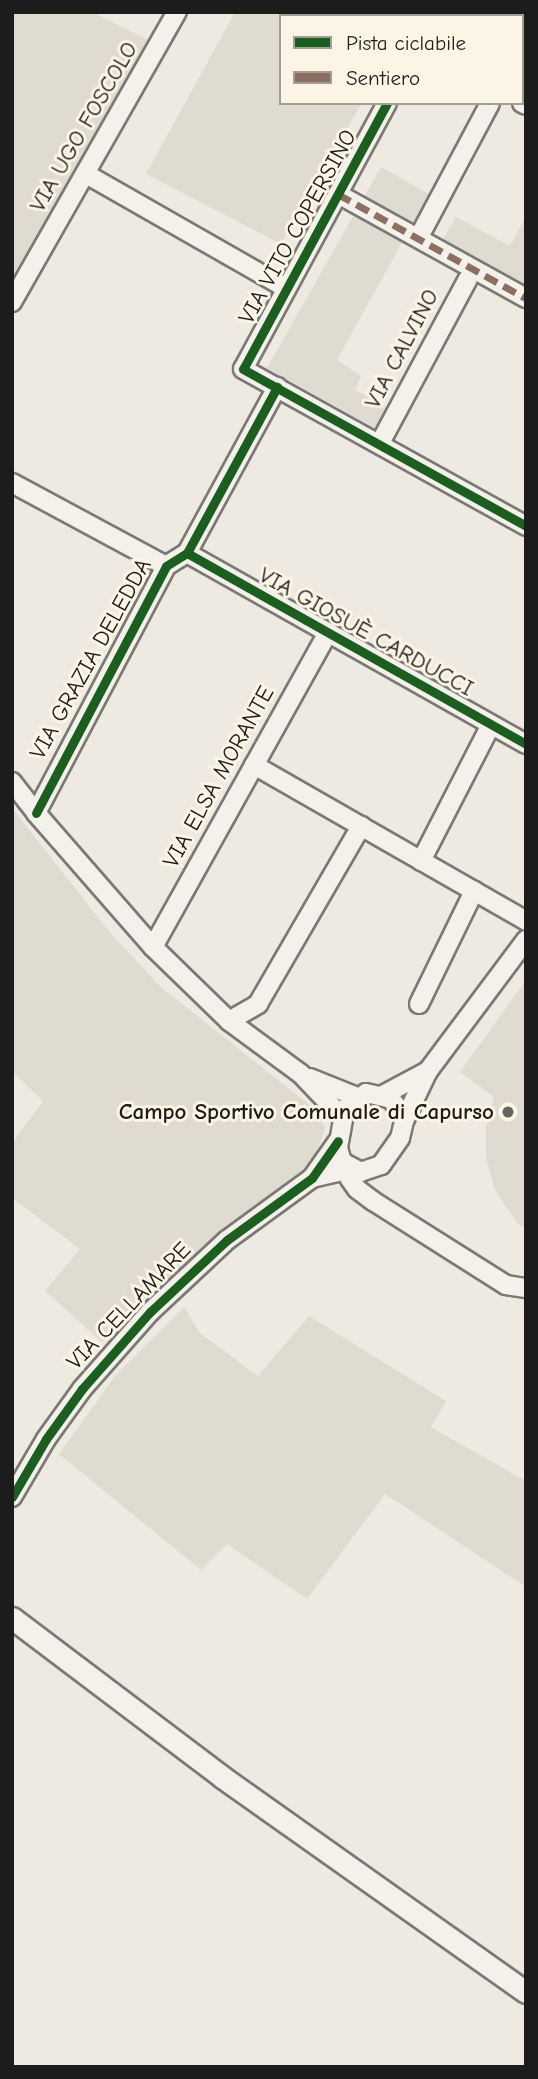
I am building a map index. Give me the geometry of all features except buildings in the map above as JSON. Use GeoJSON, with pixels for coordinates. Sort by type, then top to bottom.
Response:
{"type":"FeatureCollection","features":[{"type":"Feature","properties":{"kind":"main road"},"geometry":{"type":"LineString","coordinates":[[12,1618],[222,1777],[526,1993]]}},
{"type":"Feature","properties":{"kind":"street","name":"VIA UGO FOSCOLO"},"geometry":{"type":"LineString","coordinates":[[12,302],[177,12]]}},
{"type":"Feature","properties":{"kind":"street","name":"VIA VITO COPERSINO"},"geometry":{"type":"LineString","coordinates":[[277,387],[243,369],[386,105]]}},
{"type":"Feature","properties":{"kind":"street"},"geometry":{"type":"LineString","coordinates":[[421,233],[489,105]]}},
{"type":"Feature","properties":{"kind":"street"},"geometry":{"type":"LineString","coordinates":[[86,174],[286,288]]}},
{"type":"Feature","properties":{"kind":"street"},"geometry":{"type":"LineString","coordinates":[[338,194],[526,298]]}},
{"type":"Feature","properties":{"kind":"street","name":"VIA CALVINO"},"geometry":{"type":"LineString","coordinates":[[380,443],[468,279]]}},
{"type":"Feature","properties":{"kind":"street"},"geometry":{"type":"LineString","coordinates":[[277,387],[526,526]]}},
{"type":"Feature","properties":{"kind":"street","name":"VIA GRAZIA DELEDDA"},"geometry":{"type":"LineString","coordinates":[[36,813],[166,566],[187,553],[277,387]]}},
{"type":"Feature","properties":{"kind":"street"},"geometry":{"type":"LineString","coordinates":[[12,483],[166,566]]}},
{"type":"Feature","properties":{"kind":"street","name":"VIA GIOSUÈ CARDUCCI"},"geometry":{"type":"LineString","coordinates":[[187,553],[526,744]]}},
{"type":"Feature","properties":{"kind":"street","name":"VIA ELSA MORANTE"},"geometry":{"type":"LineString","coordinates":[[153,947],[328,632]]}},
{"type":"Feature","properties":{"kind":"street"},"geometry":{"type":"LineString","coordinates":[[421,861],[491,725]]}},
{"type":"Feature","properties":{"kind":"street"},"geometry":{"type":"LineString","coordinates":[[254,765],[526,921]]}},
{"type":"Feature","properties":{"kind":"street"},"geometry":{"type":"LineString","coordinates":[[12,782],[153,947],[229,1021],[301,1074],[342,1117]]}},
{"type":"Feature","properties":{"kind":"street"},"geometry":{"type":"LineString","coordinates":[[229,1021],[258,1004],[361,826]]}},
{"type":"Feature","properties":{"kind":"street"},"geometry":{"type":"LineString","coordinates":[[419,1004],[474,891]]}},
{"type":"Feature","properties":{"kind":"street"},"geometry":{"type":"LineString","coordinates":[[359,1170],[386,1159],[400,1138],[404,1121],[428,1071],[526,940]]}},
{"type":"Feature","properties":{"kind":"street"},"geometry":{"type":"LineString","coordinates":[[383,1095],[428,1071]]}},
{"type":"Feature","properties":{"kind":"street"},"geometry":{"type":"LineString","coordinates":[[301,1074],[357,1097],[366,1093],[383,1095],[397,1105],[404,1121]]}},
{"type":"Feature","properties":{"kind":"street","name":"VIA CELLAMARE"},"geometry":{"type":"LineString","coordinates":[[12,1497],[46,1439],[82,1389],[150,1312],[227,1240],[312,1178],[338,1141],[345,1109],[357,1097]]}},
{"type":"Feature","properties":{"kind":"street"},"geometry":{"type":"LineString","coordinates":[[338,1141],[339,1155],[359,1170],[373,1201],[506,1285],[526,1288]]}},
{"type":"Feature","properties":{"kind":"street","name":"VIA CELLAMARE"},"geometry":{"type":"LineString","coordinates":[[312,1178],[359,1170]]}},
{"type":"Feature","properties":{"kind":"shaded area"},"geometry":{"type":"Polygon","coordinates":[[[12,12],[92,12],[148,40],[12,282],[12,12]]]}},
{"type":"Feature","properties":{"kind":"shaded area"},"geometry":{"type":"Polygon","coordinates":[[[235,12],[356,14],[279,14],[279,105],[361,105],[281,244],[146,174],[235,12]]]}},
{"type":"Feature","properties":{"kind":"shaded area"},"geometry":{"type":"Polygon","coordinates":[[[381,167],[431,195],[413,229],[440,244],[456,217],[510,246],[526,216],[526,296],[404,239],[337,360],[361,376],[355,390],[387,407],[375,428],[267,368],[381,167]]]}},
{"type":"Feature","properties":{"kind":"shaded area"},"geometry":{"type":"Polygon","coordinates":[[[12,808],[111,934],[162,988],[316,1110],[325,1128],[315,1159],[140,1301],[102,1342],[45,1291],[80,1249],[12,1198],[12,1143],[43,1101],[12,1071],[12,808]]]}},
{"type":"Feature","properties":{"kind":"shaded area","name":"Campo Sportivo Comunale di Capurso"},"geometry":{"type":"Polygon","coordinates":[[[526,980],[526,1229],[517,1223],[495,1190],[486,1158],[486,1126],[494,1097],[460,1072],[526,980]]]}},
{"type":"Feature","properties":{"kind":"shaded area"},"geometry":{"type":"Polygon","coordinates":[[[184,1307],[200,1333],[258,1376],[309,1316],[446,1401],[431,1427],[526,1481],[526,1587],[385,1494],[307,1599],[227,1544],[201,1570],[59,1454],[116,1375],[184,1307]]]}},
{"type":"Feature","properties":{"kind":"marked path"},"geometry":{"type":"LineString","coordinates":[[338,194],[526,298]]}},
{"type":"Feature","properties":{"kind":"cycle path"},"geometry":{"type":"LineString","coordinates":[[386,105],[243,369],[526,526]]}},
{"type":"Feature","properties":{"kind":"cycle path"},"geometry":{"type":"LineString","coordinates":[[36,813],[166,566],[187,553],[277,387]]}},
{"type":"Feature","properties":{"kind":"cycle path"},"geometry":{"type":"LineString","coordinates":[[187,553],[526,744]]}},
{"type":"Feature","properties":{"kind":"cycle path"},"geometry":{"type":"LineString","coordinates":[[12,1497],[46,1439],[82,1389],[150,1312],[227,1240],[312,1178],[338,1141]]}},
{"type":"Feature","properties":{"kind":"place","name":"Campo Sportivo Comunale di Capurso"},"geometry":{"type":"Point","coordinates":[508,1112]}}]}
